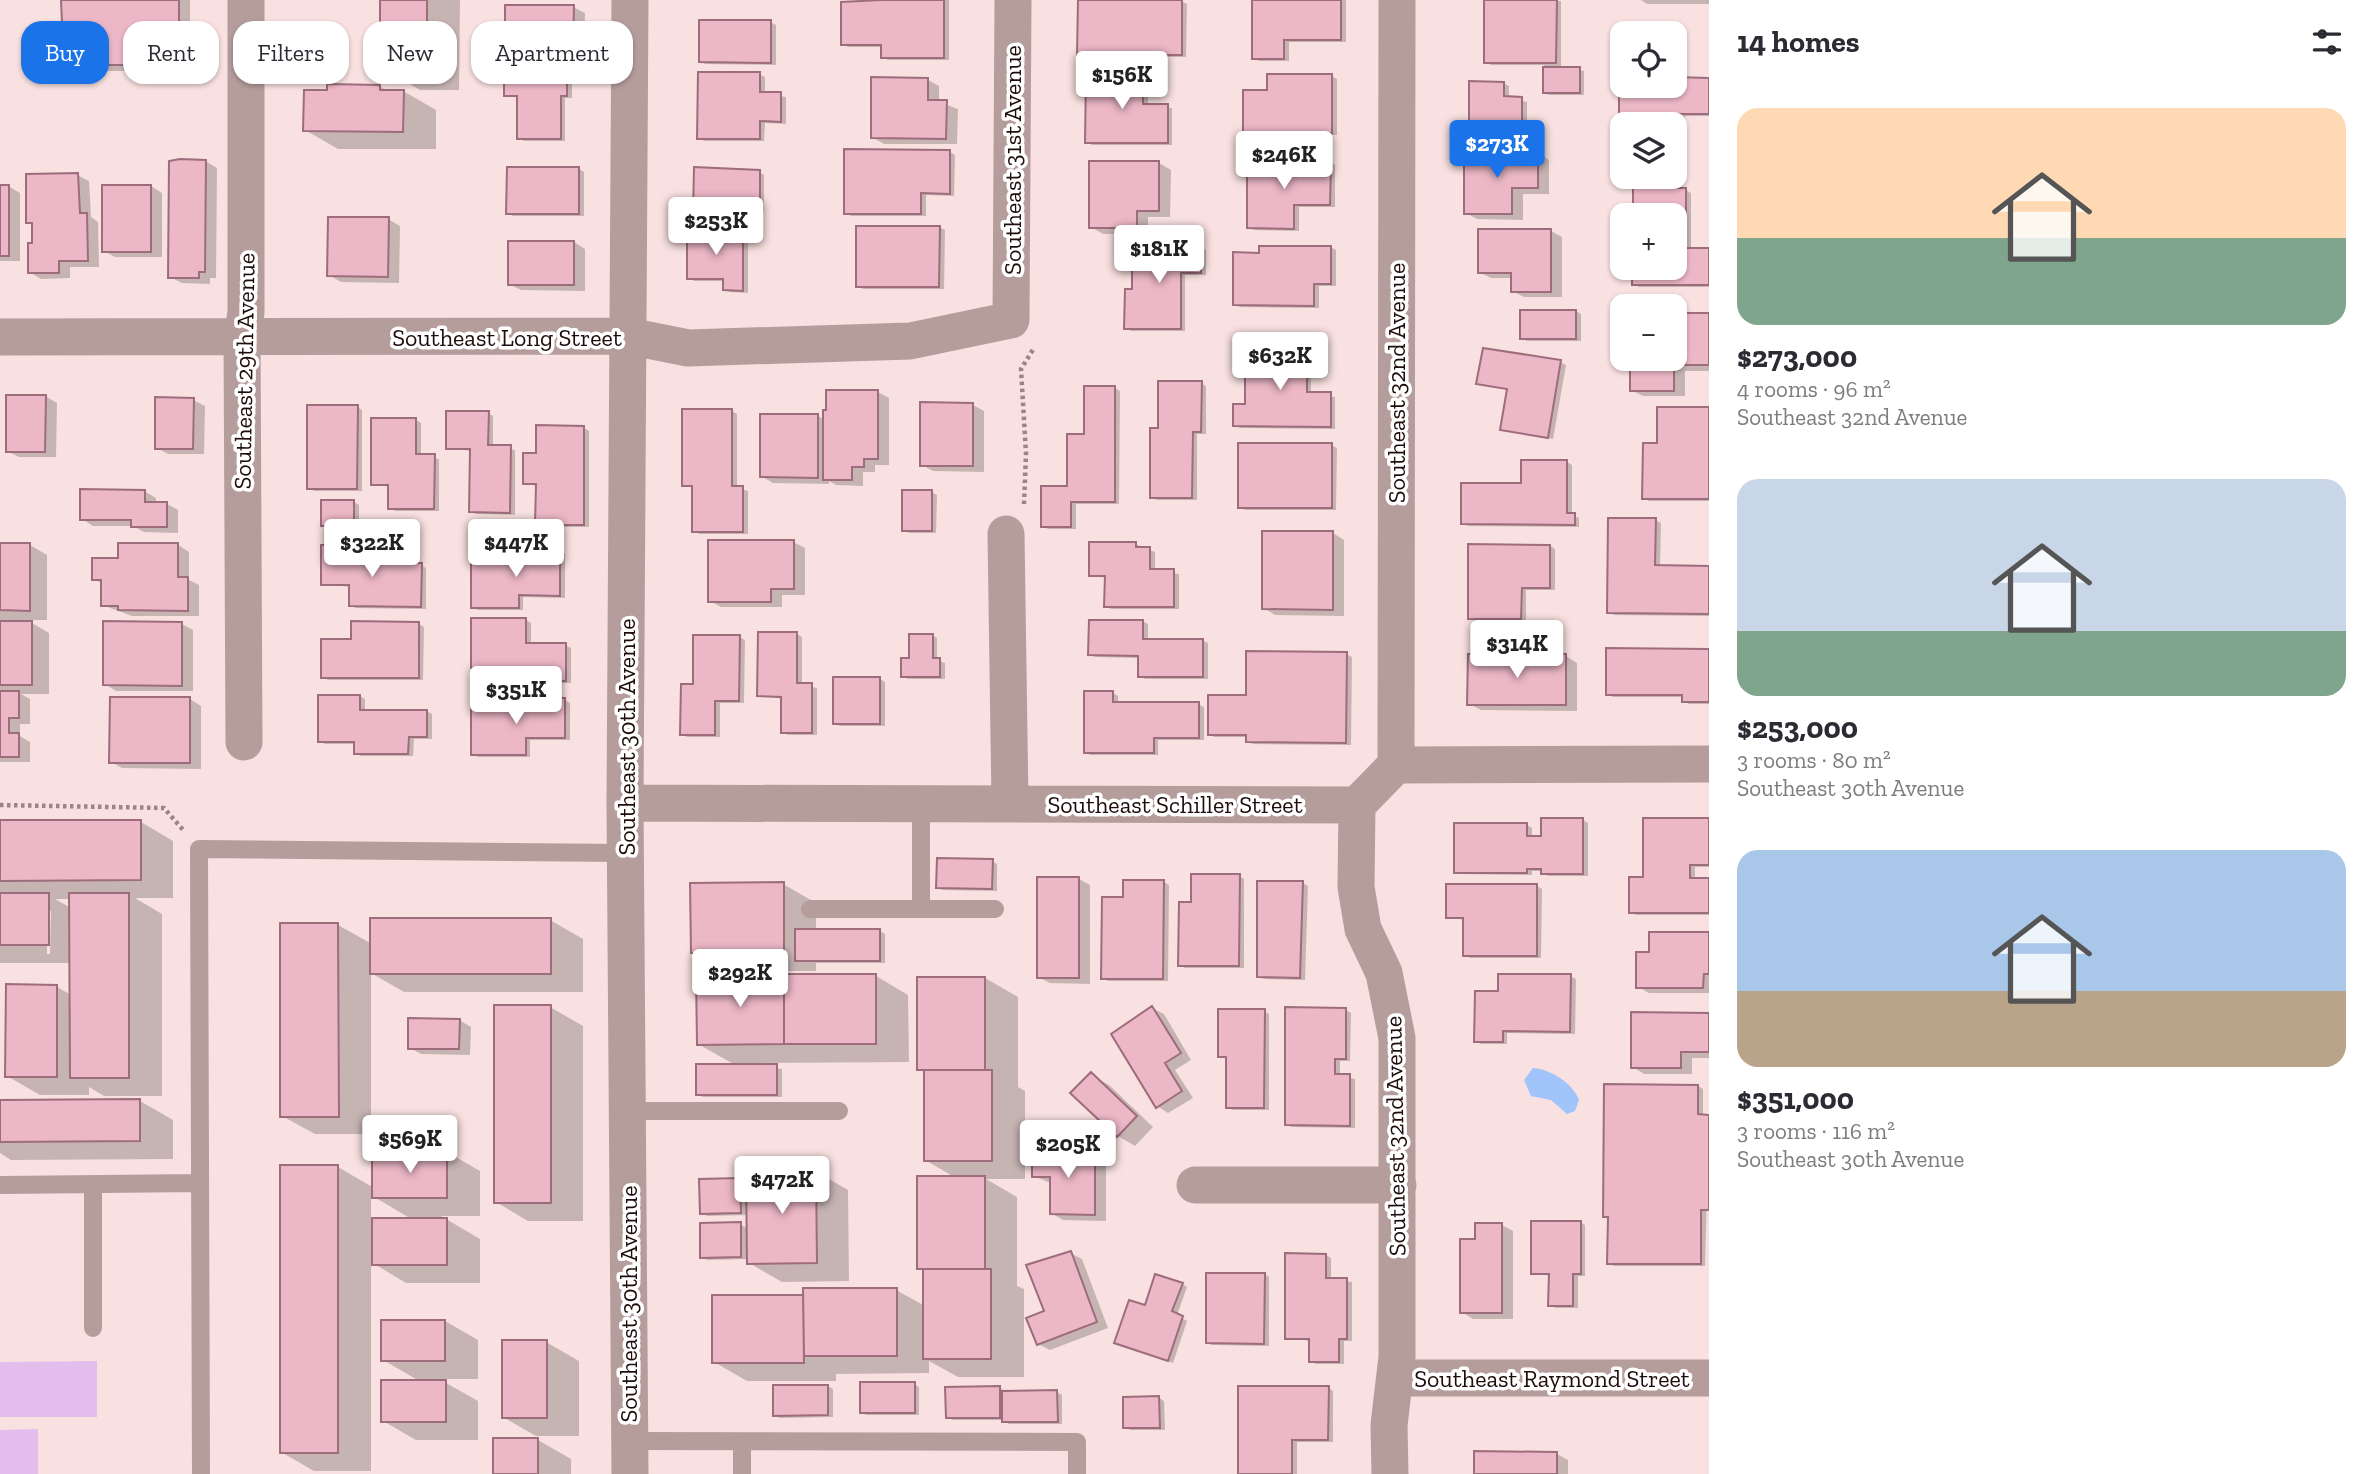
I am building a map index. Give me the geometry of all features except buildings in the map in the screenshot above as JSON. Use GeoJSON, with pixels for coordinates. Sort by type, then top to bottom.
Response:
{"type":"FeatureCollection","features":[{"type":"Feature","properties":{"kind":"street","name":"Southeast 29th Avenue"},"geometry":{"type":"LineString","coordinates":[[244,742],[242,339],[246,312],[246,0]]}},
{"type":"Feature","properties":{"kind":"street","name":"Southeast 30th Avenue"},"geometry":{"type":"LineString","coordinates":[[630,0],[625,803],[630,1458]]}},
{"type":"Feature","properties":{"kind":"street","name":"Southeast 31st Avenue"},"geometry":{"type":"LineString","coordinates":[[1013,0],[1024,331]]}},
{"type":"Feature","properties":{"kind":"street","name":"Southeast 32nd Avenue"},"geometry":{"type":"LineString","coordinates":[[1396,765],[1397,0]]}},
{"type":"Feature","properties":{"kind":"street","name":"Southeast Long Street"},"geometry":{"type":"LineString","coordinates":[[0,337],[242,339],[628,336],[688,348],[910,341],[1024,331]]}},
{"type":"Feature","properties":{"kind":"street"},"geometry":{"type":"LineString","coordinates":[[1006,534],[1010,803]]}},
{"type":"Feature","properties":{"kind":"street"},"geometry":{"type":"LineString","coordinates":[[1357,805],[1396,765],[1709,764]]}},
{"type":"Feature","properties":{"kind":"street","name":"Southeast Schiller Street"},"geometry":{"type":"LineString","coordinates":[[625,803],[1357,805]]}},
{"type":"Feature","properties":{"kind":"street","name":"Southeast 32nd Avenue"},"geometry":{"type":"LineString","coordinates":[[1357,805],[1356,887],[1363,929],[1387,984],[1397,1038],[1396,1378],[1389,1426],[1390,1474]]}},
{"type":"Feature","properties":{"kind":"street"},"geometry":{"type":"LineString","coordinates":[[1195,1185],[1398,1185]]}},
{"type":"Feature","properties":{"kind":"street","name":"Southeast Raymond Street"},"geometry":{"type":"LineString","coordinates":[[1396,1378],[1709,1378]]}},
{"type":"Feature","properties":{"kind":"lane"},"geometry":{"type":"LineString","coordinates":[[921,803],[921,909]]}},
{"type":"Feature","properties":{"kind":"lane"},"geometry":{"type":"LineString","coordinates":[[201,1474],[199,849],[625,853]]}},
{"type":"Feature","properties":{"kind":"lane"},"geometry":{"type":"LineString","coordinates":[[810,909],[995,909]]}},
{"type":"Feature","properties":{"kind":"lane"},"geometry":{"type":"LineString","coordinates":[[627,1111],[839,1111]]}},
{"type":"Feature","properties":{"kind":"lane"},"geometry":{"type":"LineString","coordinates":[[0,1185],[200,1183]]}},
{"type":"Feature","properties":{"kind":"lane"},"geometry":{"type":"LineString","coordinates":[[93,1185],[93,1328]]}},
{"type":"Feature","properties":{"kind":"lane"},"geometry":{"type":"LineString","coordinates":[[630,1458],[742,1442],[1077,1442],[1077,1474]]}},
{"type":"Feature","properties":{"kind":"lane"},"geometry":{"type":"LineString","coordinates":[[742,1442],[742,1474]]}},
{"type":"Feature","properties":{"kind":"path"},"geometry":{"type":"LineString","coordinates":[[1006,534],[1024,509],[1026,454],[1021,369],[1024,331]]}},
{"type":"Feature","properties":{"kind":"path"},"geometry":{"type":"LineString","coordinates":[[0,805],[164,808],[199,849]]}},
{"type":"Feature","properties":{"kind":"shaded area"},"geometry":{"type":"Polygon","coordinates":[[[97,1361],[97,1417],[0,1417],[0,1362],[97,1361]]]}},
{"type":"Feature","properties":{"kind":"shaded area"},"geometry":{"type":"Polygon","coordinates":[[[38,1429],[38,1474],[0,1474],[0,1430],[38,1429]]]}},
{"type":"Feature","properties":{"kind":"water"},"geometry":{"type":"Polygon","coordinates":[[[1533,1068],[1553,1074],[1572,1088],[1579,1100],[1575,1111],[1567,1114],[1551,1100],[1531,1096],[1524,1080],[1533,1068]]]}}]}
